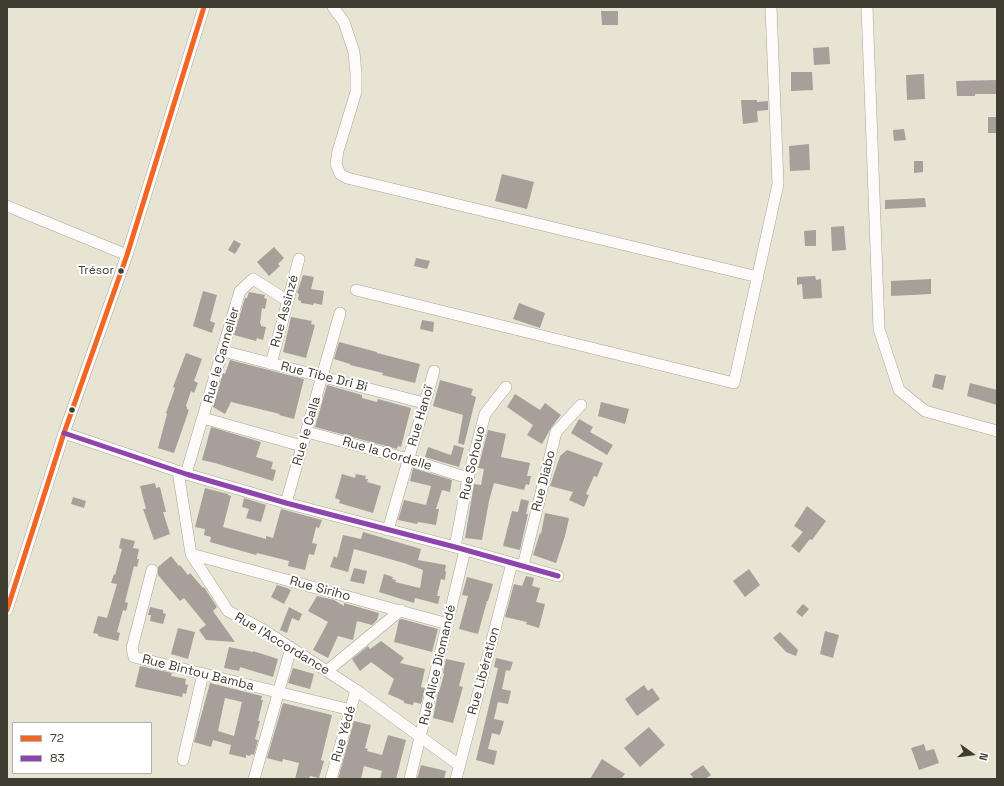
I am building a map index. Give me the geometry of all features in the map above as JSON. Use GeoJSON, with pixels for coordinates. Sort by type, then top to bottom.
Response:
{"type":"FeatureCollection","features":[{"type":"Feature","properties":{"kind":"street"},"geometry":{"type":"LineString","coordinates":[[7,610],[64,433],[127,255],[204,7]]}},
{"type":"Feature","properties":{"kind":"street"},"geometry":{"type":"LineString","coordinates":[[333,7],[344,22],[354,52],[356,74],[356,92],[338,151],[336,164],[340,174],[347,178],[758,276]]}},
{"type":"Feature","properties":{"kind":"street"},"geometry":{"type":"LineString","coordinates":[[356,290],[734,383],[778,184],[771,7]]}},
{"type":"Feature","properties":{"kind":"street"},"geometry":{"type":"LineString","coordinates":[[867,7],[879,329],[899,390],[925,411],[997,431]]}},
{"type":"Feature","properties":{"kind":"street"},"geometry":{"type":"LineString","coordinates":[[7,206],[127,255]]}},
{"type":"Feature","properties":{"kind":"street","name":"Rue Assinzé"},"geometry":{"type":"LineString","coordinates":[[271,364],[299,259]]}},
{"type":"Feature","properties":{"kind":"street","name":"Rue le Cannelier"},"geometry":{"type":"LineString","coordinates":[[182,472],[203,418],[240,291],[253,279],[288,301]]}},
{"type":"Feature","properties":{"kind":"street","name":"Rue le Calla"},"geometry":{"type":"LineString","coordinates":[[286,503],[340,313]]}},
{"type":"Feature","properties":{"kind":"street","name":"Rue Tibe Dri Bi"},"geometry":{"type":"LineString","coordinates":[[223,351],[424,403]]}},
{"type":"Feature","properties":{"kind":"street","name":"Rue Hanoï"},"geometry":{"type":"LineString","coordinates":[[388,530],[434,371]]}},
{"type":"Feature","properties":{"kind":"street","name":"Rue Sohouo"},"geometry":{"type":"LineString","coordinates":[[460,549],[468,478],[485,414],[506,387]]}},
{"type":"Feature","properties":{"kind":"street","name":"Rue Diabo"},"geometry":{"type":"LineString","coordinates":[[518,565],[556,432],[581,405]]}},
{"type":"Feature","properties":{"kind":"street"},"geometry":{"type":"LineString","coordinates":[[203,418],[302,446]]}},
{"type":"Feature","properties":{"kind":"street","name":"Rue la Cordelle"},"geometry":{"type":"LineString","coordinates":[[306,432],[408,459],[468,478]]}},
{"type":"Feature","properties":{"kind":"street"},"geometry":{"type":"LineString","coordinates":[[64,433],[182,472],[286,503],[558,576]]}},
{"type":"Feature","properties":{"kind":"street","name":"Rue l'Accordance"},"geometry":{"type":"LineString","coordinates":[[182,472],[191,554],[228,611],[262,629],[356,690],[459,765]]}},
{"type":"Feature","properties":{"kind":"street","name":"Rue Alice Diomandé"},"geometry":{"type":"LineString","coordinates":[[410,779],[448,624],[460,549]]}},
{"type":"Feature","properties":{"kind":"street","name":"Rue Siriho"},"geometry":{"type":"LineString","coordinates":[[191,554],[448,624]]}},
{"type":"Feature","properties":{"kind":"street","name":"Rue Libération"},"geometry":{"type":"LineString","coordinates":[[456,779],[518,565]]}},
{"type":"Feature","properties":{"kind":"street","name":"Rue Bintou Bamba"},"geometry":{"type":"LineString","coordinates":[[152,570],[132,648],[134,657],[351,710]]}},
{"type":"Feature","properties":{"kind":"street"},"geometry":{"type":"LineString","coordinates":[[327,671],[401,610]]}},
{"type":"Feature","properties":{"kind":"street"},"geometry":{"type":"LineString","coordinates":[[254,779],[291,648]]}},
{"type":"Feature","properties":{"kind":"street"},"geometry":{"type":"LineString","coordinates":[[183,760],[203,674]]}},
{"type":"Feature","properties":{"kind":"street","name":"Rue Yédé"},"geometry":{"type":"LineString","coordinates":[[331,779],[356,690]]}},
{"type":"Feature","properties":{"kind":"building"},"geometry":{"type":"Polygon","coordinates":[[[601,11],[618,11],[618,25],[602,25],[601,11]]]}},
{"type":"Feature","properties":{"kind":"building"},"geometry":{"type":"Polygon","coordinates":[[[829,47],[830,64],[814,65],[813,48],[829,47]]]}},
{"type":"Feature","properties":{"kind":"building"},"geometry":{"type":"Polygon","coordinates":[[[791,72],[812,72],[813,90],[791,91],[791,72]]]}},
{"type":"Feature","properties":{"kind":"building"},"geometry":{"type":"Polygon","coordinates":[[[924,74],[925,99],[907,100],[906,75],[924,74]]]}},
{"type":"Feature","properties":{"kind":"building"},"geometry":{"type":"Polygon","coordinates":[[[997,80],[997,94],[957,96],[956,81],[997,80]]]}},
{"type":"Feature","properties":{"kind":"building"},"geometry":{"type":"Polygon","coordinates":[[[741,100],[757,100],[757,102],[768,101],[768,110],[757,111],[758,122],[743,124],[741,100]]]}},
{"type":"Feature","properties":{"kind":"building"},"geometry":{"type":"Polygon","coordinates":[[[988,117],[997,117],[997,133],[988,133],[988,117]]]}},
{"type":"Feature","properties":{"kind":"building"},"geometry":{"type":"Polygon","coordinates":[[[904,129],[906,140],[894,141],[893,130],[904,129]]]}},
{"type":"Feature","properties":{"kind":"building"},"geometry":{"type":"Polygon","coordinates":[[[809,144],[810,170],[790,171],[789,146],[809,144]]]}},
{"type":"Feature","properties":{"kind":"building"},"geometry":{"type":"Polygon","coordinates":[[[914,161],[923,161],[923,172],[914,173],[914,161]]]}},
{"type":"Feature","properties":{"kind":"building"},"geometry":{"type":"Polygon","coordinates":[[[502,174],[534,182],[527,209],[495,201],[502,174]]]}},
{"type":"Feature","properties":{"kind":"building"},"geometry":{"type":"Polygon","coordinates":[[[925,198],[926,207],[885,209],[885,200],[925,198]]]}},
{"type":"Feature","properties":{"kind":"building"},"geometry":{"type":"Polygon","coordinates":[[[844,226],[846,250],[832,251],[831,227],[844,226]]]}},
{"type":"Feature","properties":{"kind":"building"},"geometry":{"type":"Polygon","coordinates":[[[816,230],[816,246],[805,246],[804,231],[816,230]]]}},
{"type":"Feature","properties":{"kind":"building"},"geometry":{"type":"Polygon","coordinates":[[[234,240],[241,244],[235,254],[228,250],[234,240]]]}},
{"type":"Feature","properties":{"kind":"building"},"geometry":{"type":"Polygon","coordinates":[[[274,247],[284,258],[278,264],[280,266],[269,276],[257,262],[274,247]]]}},
{"type":"Feature","properties":{"kind":"building"},"geometry":{"type":"Polygon","coordinates":[[[416,258],[430,261],[427,269],[414,266],[416,258]]]}},
{"type":"Feature","properties":{"kind":"building"},"geometry":{"type":"Polygon","coordinates":[[[303,275],[314,277],[311,289],[324,291],[322,305],[314,303],[313,305],[301,303],[301,301],[298,300],[299,294],[297,293],[303,275]]]}},
{"type":"Feature","properties":{"kind":"building"},"geometry":{"type":"Polygon","coordinates":[[[815,276],[816,280],[821,279],[822,298],[803,299],[802,284],[797,285],[797,277],[815,276]]]}},
{"type":"Feature","properties":{"kind":"building"},"geometry":{"type":"Polygon","coordinates":[[[931,279],[931,294],[891,296],[891,281],[931,279]]]}},
{"type":"Feature","properties":{"kind":"building"},"geometry":{"type":"Polygon","coordinates":[[[203,291],[217,295],[210,321],[215,323],[212,333],[193,326],[203,291]]]}},
{"type":"Feature","properties":{"kind":"building"},"geometry":{"type":"Polygon","coordinates":[[[249,292],[265,295],[264,298],[267,299],[265,309],[262,308],[260,324],[261,326],[266,327],[263,340],[257,338],[256,341],[234,335],[245,298],[247,298],[249,292]]]}},
{"type":"Feature","properties":{"kind":"building"},"geometry":{"type":"Polygon","coordinates":[[[519,303],[545,313],[540,328],[513,319],[519,303]]]}},
{"type":"Feature","properties":{"kind":"building"},"geometry":{"type":"Polygon","coordinates":[[[291,317],[312,321],[311,324],[315,325],[306,358],[283,352],[291,317]]]}},
{"type":"Feature","properties":{"kind":"building"},"geometry":{"type":"Polygon","coordinates":[[[422,320],[434,322],[433,332],[420,329],[422,320]]]}},
{"type":"Feature","properties":{"kind":"building"},"geometry":{"type":"Polygon","coordinates":[[[339,342],[420,364],[415,383],[382,375],[383,373],[350,365],[334,359],[339,342]]]}},
{"type":"Feature","properties":{"kind":"building"},"geometry":{"type":"Polygon","coordinates":[[[186,353],[202,359],[194,381],[198,383],[194,393],[191,391],[186,406],[189,410],[174,453],[158,448],[166,413],[175,388],[173,387],[186,353]]]}},
{"type":"Feature","properties":{"kind":"building"},"geometry":{"type":"Polygon","coordinates":[[[230,360],[304,379],[294,419],[231,402],[225,414],[213,407],[223,373],[225,374],[230,360]]]}},
{"type":"Feature","properties":{"kind":"building"},"geometry":{"type":"Polygon","coordinates":[[[935,374],[946,376],[943,390],[932,387],[935,374]]]}},
{"type":"Feature","properties":{"kind":"building"},"geometry":{"type":"Polygon","coordinates":[[[440,380],[473,389],[471,395],[476,397],[464,445],[458,443],[463,415],[433,406],[440,380]]]}},
{"type":"Feature","properties":{"kind":"building"},"geometry":{"type":"Polygon","coordinates":[[[970,383],[997,390],[997,405],[967,396],[970,383]]]}},
{"type":"Feature","properties":{"kind":"building"},"geometry":{"type":"Polygon","coordinates":[[[327,385],[362,395],[362,398],[377,402],[378,399],[411,408],[401,447],[398,446],[397,449],[315,427],[327,385]]]}},
{"type":"Feature","properties":{"kind":"building"},"geometry":{"type":"Polygon","coordinates":[[[515,394],[540,410],[545,403],[561,415],[551,428],[542,444],[527,435],[533,425],[507,407],[515,394]]]}},
{"type":"Feature","properties":{"kind":"building"},"geometry":{"type":"Polygon","coordinates":[[[601,402],[629,409],[625,424],[598,416],[601,402]]]}},
{"type":"Feature","properties":{"kind":"building"},"geometry":{"type":"Polygon","coordinates":[[[579,419],[593,427],[590,432],[613,445],[607,455],[571,433],[579,419]]]}},
{"type":"Feature","properties":{"kind":"building"},"geometry":{"type":"Polygon","coordinates":[[[211,427],[261,442],[256,457],[273,462],[271,469],[276,470],[273,481],[202,460],[211,427]]]}},
{"type":"Feature","properties":{"kind":"building"},"geometry":{"type":"Polygon","coordinates":[[[488,430],[506,434],[501,457],[530,463],[527,476],[531,476],[529,485],[526,484],[524,490],[494,483],[482,540],[465,538],[474,484],[481,485],[484,469],[478,468],[488,430]]]}},
{"type":"Feature","properties":{"kind":"building"},"geometry":{"type":"Polygon","coordinates":[[[454,445],[464,448],[459,467],[425,457],[428,447],[451,455],[454,445]]]}},
{"type":"Feature","properties":{"kind":"building"},"geometry":{"type":"Polygon","coordinates":[[[567,450],[603,463],[597,477],[594,476],[586,494],[589,495],[584,507],[569,500],[573,492],[550,486],[560,456],[567,450]]]}},
{"type":"Feature","properties":{"kind":"building"},"geometry":{"type":"Polygon","coordinates":[[[413,468],[452,480],[450,492],[442,490],[436,509],[439,509],[436,525],[418,522],[417,524],[398,520],[404,500],[426,505],[431,486],[410,481],[413,468]]]}},
{"type":"Feature","properties":{"kind":"building"},"geometry":{"type":"Polygon","coordinates":[[[342,474],[355,478],[356,474],[366,476],[365,479],[368,479],[367,482],[381,486],[373,513],[339,503],[340,500],[335,498],[342,474]]]}},
{"type":"Feature","properties":{"kind":"building"},"geometry":{"type":"Polygon","coordinates":[[[155,483],[156,488],[160,487],[166,512],[163,512],[170,534],[154,540],[143,509],[146,509],[140,486],[155,483]]]}},
{"type":"Feature","properties":{"kind":"building"},"geometry":{"type":"Polygon","coordinates":[[[205,488],[231,496],[223,527],[266,539],[266,536],[273,538],[281,509],[322,520],[319,528],[316,527],[312,543],[317,544],[314,555],[309,554],[305,570],[288,566],[289,561],[257,553],[256,555],[210,542],[211,537],[204,535],[205,529],[195,527],[205,488]]]}},
{"type":"Feature","properties":{"kind":"building"},"geometry":{"type":"Polygon","coordinates":[[[73,497],[86,501],[84,508],[71,504],[73,497]]]}},
{"type":"Feature","properties":{"kind":"building"},"geometry":{"type":"Polygon","coordinates":[[[244,498],[266,505],[261,522],[246,518],[249,509],[242,507],[244,498]]]}},
{"type":"Feature","properties":{"kind":"building"},"geometry":{"type":"Polygon","coordinates":[[[521,499],[529,501],[526,514],[528,514],[520,550],[503,546],[512,511],[518,512],[521,499]]]}},
{"type":"Feature","properties":{"kind":"building"},"geometry":{"type":"Polygon","coordinates":[[[807,506],[826,521],[812,540],[810,539],[799,553],[791,546],[803,532],[794,526],[807,506]]]}},
{"type":"Feature","properties":{"kind":"building"},"geometry":{"type":"Polygon","coordinates":[[[545,513],[569,518],[556,563],[533,555],[540,533],[541,534],[545,513]]]}},
{"type":"Feature","properties":{"kind":"building"},"geometry":{"type":"Polygon","coordinates":[[[363,532],[421,549],[418,560],[446,565],[445,580],[441,579],[437,596],[440,596],[438,604],[415,598],[414,603],[379,592],[384,574],[393,577],[392,579],[396,580],[395,582],[420,588],[423,570],[404,563],[354,549],[348,572],[330,567],[334,556],[337,558],[343,535],[361,539],[363,532]]]}},
{"type":"Feature","properties":{"kind":"building"},"geometry":{"type":"Polygon","coordinates":[[[121,538],[135,541],[133,548],[139,549],[137,559],[139,559],[137,567],[134,566],[125,602],[128,603],[126,611],[123,610],[117,632],[120,633],[118,641],[98,636],[98,634],[93,633],[98,616],[107,618],[117,584],[111,583],[114,574],[115,575],[122,549],[119,548],[121,538]]]}},
{"type":"Feature","properties":{"kind":"building"},"geometry":{"type":"Polygon","coordinates":[[[171,556],[188,575],[190,573],[203,588],[204,587],[217,607],[213,611],[235,642],[206,640],[199,630],[206,625],[184,598],[180,601],[158,575],[158,567],[171,556]]]}},
{"type":"Feature","properties":{"kind":"building"},"geometry":{"type":"Polygon","coordinates":[[[354,568],[367,571],[364,584],[350,581],[354,568]]]}},
{"type":"Feature","properties":{"kind":"building"},"geometry":{"type":"Polygon","coordinates":[[[749,569],[760,585],[745,597],[733,581],[749,569]]]}},
{"type":"Feature","properties":{"kind":"building"},"geometry":{"type":"Polygon","coordinates":[[[526,576],[534,578],[532,586],[540,588],[536,602],[545,604],[539,628],[526,624],[527,622],[505,617],[514,584],[522,586],[526,576]]]}},
{"type":"Feature","properties":{"kind":"building"},"geometry":{"type":"Polygon","coordinates":[[[467,577],[493,584],[478,634],[459,629],[468,596],[462,595],[467,577]]]}},
{"type":"Feature","properties":{"kind":"building"},"geometry":{"type":"Polygon","coordinates":[[[277,585],[291,590],[284,604],[271,597],[277,585]]]}},
{"type":"Feature","properties":{"kind":"building"},"geometry":{"type":"Polygon","coordinates":[[[317,596],[334,600],[344,606],[344,603],[379,613],[377,620],[372,625],[357,621],[353,640],[338,636],[328,658],[313,650],[328,622],[308,611],[317,596]]]}},
{"type":"Feature","properties":{"kind":"building"},"geometry":{"type":"Polygon","coordinates":[[[803,604],[809,609],[802,617],[796,612],[803,604]]]}},
{"type":"Feature","properties":{"kind":"building"},"geometry":{"type":"Polygon","coordinates":[[[150,607],[163,610],[163,613],[166,614],[163,624],[150,621],[151,615],[148,615],[150,607]]]}},
{"type":"Feature","properties":{"kind":"building"},"geometry":{"type":"Polygon","coordinates":[[[289,607],[302,614],[299,621],[292,618],[287,633],[280,630],[289,607]]]}},
{"type":"Feature","properties":{"kind":"building"},"geometry":{"type":"Polygon","coordinates":[[[402,619],[438,629],[432,652],[394,642],[399,620],[402,619]]]}},
{"type":"Feature","properties":{"kind":"building"},"geometry":{"type":"Polygon","coordinates":[[[178,628],[195,632],[188,659],[171,654],[178,628]]]}},
{"type":"Feature","properties":{"kind":"building"},"geometry":{"type":"Polygon","coordinates":[[[825,631],[839,635],[833,658],[820,654],[825,631]]]}},
{"type":"Feature","properties":{"kind":"building"},"geometry":{"type":"Polygon","coordinates":[[[780,632],[798,650],[796,656],[786,652],[773,638],[780,632]]]}},
{"type":"Feature","properties":{"kind":"building"},"geometry":{"type":"Polygon","coordinates":[[[381,641],[404,658],[400,663],[425,669],[421,687],[425,688],[421,704],[414,702],[413,705],[404,703],[404,701],[388,694],[394,679],[371,662],[360,671],[352,659],[368,646],[370,649],[381,641]]]}},
{"type":"Feature","properties":{"kind":"building"},"geometry":{"type":"Polygon","coordinates":[[[229,647],[253,651],[278,659],[273,677],[240,667],[239,671],[224,668],[229,647]]]}},
{"type":"Feature","properties":{"kind":"building"},"geometry":{"type":"Polygon","coordinates":[[[496,658],[513,662],[510,671],[506,670],[502,689],[511,691],[508,704],[498,702],[494,719],[504,721],[500,735],[492,733],[488,749],[497,751],[494,765],[476,760],[498,668],[494,667],[496,658]]]}},
{"type":"Feature","properties":{"kind":"building"},"geometry":{"type":"Polygon","coordinates":[[[446,659],[465,663],[459,686],[463,687],[453,723],[433,718],[438,692],[444,674],[446,659]]]}},
{"type":"Feature","properties":{"kind":"building"},"geometry":{"type":"Polygon","coordinates":[[[140,666],[172,673],[171,676],[186,679],[185,684],[188,685],[186,694],[183,693],[182,697],[135,687],[140,666]]]}},
{"type":"Feature","properties":{"kind":"building"},"geometry":{"type":"Polygon","coordinates":[[[293,668],[314,674],[310,689],[288,683],[293,668]]]}},
{"type":"Feature","properties":{"kind":"building"},"geometry":{"type":"Polygon","coordinates":[[[210,683],[262,696],[261,700],[263,700],[258,721],[260,721],[255,739],[258,740],[254,755],[246,755],[246,758],[229,754],[231,745],[213,740],[211,747],[194,742],[210,683]],[[225,698],[218,731],[234,736],[242,702],[225,698]]]}},
{"type":"Feature","properties":{"kind":"building"},"geometry":{"type":"Polygon","coordinates":[[[644,685],[648,691],[652,688],[660,699],[637,716],[625,699],[644,685]]]}},
{"type":"Feature","properties":{"kind":"building"},"geometry":{"type":"Polygon","coordinates":[[[283,703],[332,715],[321,760],[324,761],[319,778],[310,776],[309,779],[295,779],[299,763],[283,759],[282,762],[267,758],[283,703]]]}},
{"type":"Feature","properties":{"kind":"building"},"geometry":{"type":"Polygon","coordinates":[[[354,721],[371,725],[365,748],[368,749],[367,751],[382,755],[388,735],[406,740],[396,779],[380,779],[382,771],[364,766],[361,779],[338,779],[354,721]]]}},
{"type":"Feature","properties":{"kind":"building"},"geometry":{"type":"Polygon","coordinates":[[[649,727],[665,745],[640,767],[624,748],[649,727]]]}},
{"type":"Feature","properties":{"kind":"building"},"geometry":{"type":"Polygon","coordinates":[[[924,744],[926,751],[934,749],[939,763],[919,770],[911,748],[924,744]]]}},
{"type":"Feature","properties":{"kind":"building"},"geometry":{"type":"Polygon","coordinates":[[[602,759],[625,774],[621,779],[590,779],[602,759]]]}},
{"type":"Feature","properties":{"kind":"building"},"geometry":{"type":"Polygon","coordinates":[[[421,765],[446,771],[444,779],[417,779],[421,765]]]}},
{"type":"Feature","properties":{"kind":"building"},"geometry":{"type":"Polygon","coordinates":[[[703,765],[711,775],[705,779],[694,779],[690,774],[703,765]]]}},
{"type":"Feature","properties":{"kind":"transit line","name":"72"},"geometry":{"type":"LineString","coordinates":[[7,610],[64,433],[127,255],[204,7]]}},
{"type":"Feature","properties":{"kind":"transit line","name":"83"},"geometry":{"type":"LineString","coordinates":[[64,433],[186,474],[286,503],[455,547],[558,576]]}},
{"type":"Feature","properties":{"kind":"place","name":"Trésor"},"geometry":{"type":"Point","coordinates":[121,271]}}]}
